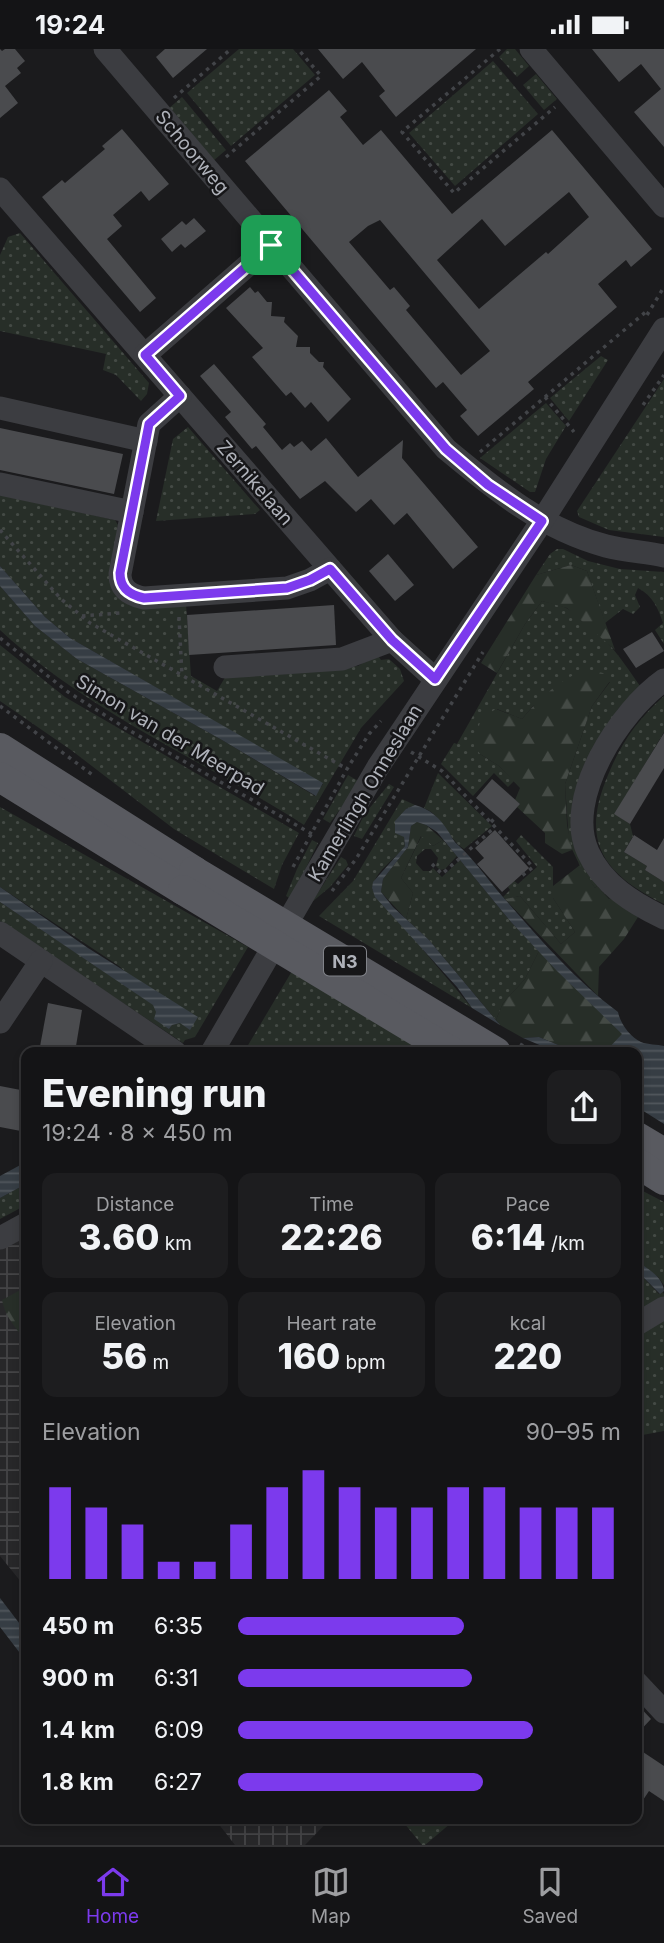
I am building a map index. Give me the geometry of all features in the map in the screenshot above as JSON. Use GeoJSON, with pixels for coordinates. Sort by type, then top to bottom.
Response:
{"type":"FeatureCollection","features":[{"type":"Feature","properties":{"kind":"main road","name":"N3"},"geometry":{"type":"LineString","coordinates":[[0,748],[189,881],[444,1047]]}},
{"type":"Feature","properties":{"kind":"main road","name":"N3"},"geometry":{"type":"LineString","coordinates":[[0,777],[487,1047]]}},
{"type":"Feature","properties":{"kind":"main road"},"geometry":{"type":"LineString","coordinates":[[642,1140],[664,1153]]}},
{"type":"Feature","properties":{"kind":"main road"},"geometry":{"type":"LineString","coordinates":[[642,1166],[664,1179]]}},
{"type":"Feature","properties":{"kind":"street","name":"Schoorweg"},"geometry":{"type":"LineString","coordinates":[[105,49],[446,449],[488,485],[542,521],[605,546],[664,556]]}},
{"type":"Feature","properties":{"kind":"street"},"geometry":{"type":"LineString","coordinates":[[531,49],[664,206]]}},
{"type":"Feature","properties":{"kind":"street","name":"Zernikelaan"},"geometry":{"type":"LineString","coordinates":[[3,199],[145,355],[392,640],[435,679]]}},
{"type":"Feature","properties":{"kind":"street"},"geometry":{"type":"LineString","coordinates":[[145,355],[271,245]]}},
{"type":"Feature","properties":{"kind":"street","name":"Kamerlingh Onneslaan"},"geometry":{"type":"LineString","coordinates":[[215,1047],[377,767],[542,521],[664,329]]}},
{"type":"Feature","properties":{"kind":"street"},"geometry":{"type":"LineString","coordinates":[[180,396],[149,424],[120,578],[123,587],[137,597],[287,588],[330,569]]}},
{"type":"Feature","properties":{"kind":"street"},"geometry":{"type":"LineString","coordinates":[[0,408],[146,441]]}},
{"type":"Feature","properties":{"kind":"street"},"geometry":{"type":"LineString","coordinates":[[0,484],[132,512]]}},
{"type":"Feature","properties":{"kind":"street"},"geometry":{"type":"LineString","coordinates":[[225,667],[342,659],[392,640]]}},
{"type":"Feature","properties":{"kind":"street"},"geometry":{"type":"LineString","coordinates":[[664,680],[640,699],[616,730],[586,795],[582,824],[588,853],[603,876],[631,901],[664,918]]}},
{"type":"Feature","properties":{"kind":"street"},"geometry":{"type":"LineString","coordinates":[[0,933],[161,1042]]}},
{"type":"Feature","properties":{"kind":"street"},"geometry":{"type":"LineString","coordinates":[[0,1022],[41,961]]}},
{"type":"Feature","properties":{"kind":"street"},"geometry":{"type":"LineString","coordinates":[[0,1238],[21,1227]]}},
{"type":"Feature","properties":{"kind":"street"},"geometry":{"type":"LineString","coordinates":[[642,1321],[664,1308]]}},
{"type":"Feature","properties":{"kind":"street"},"geometry":{"type":"LineString","coordinates":[[642,1687],[664,1711]]}},
{"type":"Feature","properties":{"kind":"path"},"geometry":{"type":"LineString","coordinates":[[158,112],[231,49]]}},
{"type":"Feature","properties":{"kind":"path"},"geometry":{"type":"LineString","coordinates":[[208,172],[321,76],[299,49]]}},
{"type":"Feature","properties":{"kind":"path"},"geometry":{"type":"LineString","coordinates":[[500,49],[402,132],[454,193],[570,95]]}},
{"type":"Feature","properties":{"kind":"path"},"geometry":{"type":"LineString","coordinates":[[465,465],[651,307]]}},
{"type":"Feature","properties":{"kind":"path"},"geometry":{"type":"LineString","coordinates":[[545,397],[574,432]]}},
{"type":"Feature","properties":{"kind":"path"},"geometry":{"type":"LineString","coordinates":[[0,530],[61,599],[80,616],[347,769]]}},
{"type":"Feature","properties":{"kind":"path"},"geometry":{"type":"LineString","coordinates":[[178,608],[182,676]]}},
{"type":"Feature","properties":{"kind":"path","name":"Simon van der Meerpad"},"geometry":{"type":"LineString","coordinates":[[0,638],[68,692],[127,729],[333,845]]}},
{"type":"Feature","properties":{"kind":"path"},"geometry":{"type":"LineString","coordinates":[[419,756],[442,771],[533,867],[519,878]]}},
{"type":"Feature","properties":{"kind":"path"},"geometry":{"type":"LineString","coordinates":[[491,822],[497,816]]}},
{"type":"Feature","properties":{"kind":"path"},"geometry":{"type":"LineString","coordinates":[[432,863],[442,874],[495,827]]}},
{"type":"Feature","properties":{"kind":"shaded area"},"geometry":{"type":"Polygon","coordinates":[[[0,566],[45,617],[70,638],[323,783],[316,796],[77,659],[35,626],[0,586],[0,566]]]}},
{"type":"Feature","properties":{"kind":"shaded area"},"geometry":{"type":"Polygon","coordinates":[[[415,805],[438,818],[454,841],[543,943],[618,1012],[623,1025],[633,1037],[644,1043],[664,1046],[664,1124],[642,1158],[642,1047],[610,1047],[622,1034],[511,922],[437,832],[417,822],[411,826],[408,847],[383,879],[381,892],[393,907],[429,940],[500,1025],[472,1008],[457,987],[375,897],[373,882],[405,846],[404,837],[395,833],[395,821],[406,809],[415,805]]]}},
{"type":"Feature","properties":{"kind":"shaded area"},"geometry":{"type":"Polygon","coordinates":[[[0,887],[88,948],[198,1017],[190,1030],[180,1023],[169,1029],[154,1019],[156,1012],[153,1005],[0,902],[0,887]]]}},
{"type":"Feature","properties":{"kind":"shaded area"},"geometry":{"type":"Polygon","coordinates":[[[539,1037],[563,1047],[544,1047],[523,1038],[539,1037]]]}},
{"type":"Feature","properties":{"kind":"shaded area"},"geometry":{"type":"Polygon","coordinates":[[[21,1165],[21,1187],[0,1198],[0,1176],[21,1165]]]}},
{"type":"Feature","properties":{"kind":"shaded area"},"geometry":{"type":"Polygon","coordinates":[[[21,1232],[21,1582],[0,1556],[0,1247],[21,1232]]]}},
{"type":"Feature","properties":{"kind":"shaded area"},"geometry":{"type":"Polygon","coordinates":[[[642,1264],[661,1281],[664,1291],[660,1294],[642,1276],[642,1264]]]}},
{"type":"Feature","properties":{"kind":"shaded area"},"geometry":{"type":"Polygon","coordinates":[[[0,1598],[21,1625],[21,1654],[0,1627],[0,1598]]]}},
{"type":"Feature","properties":{"kind":"shaded area"},"geometry":{"type":"Polygon","coordinates":[[[219,1824],[325,1824],[305,1845],[235,1845],[219,1824]]]}},
{"type":"Feature","properties":{"kind":"green space"},"geometry":{"type":"Polygon","coordinates":[[[239,49],[293,49],[315,75],[231,146],[187,93],[239,49]]]}},
{"type":"Feature","properties":{"kind":"green space"},"geometry":{"type":"Polygon","coordinates":[[[507,49],[515,49],[529,66],[517,77],[499,57],[507,49]]]}},
{"type":"Feature","properties":{"kind":"green space"},"geometry":{"type":"Polygon","coordinates":[[[493,61],[538,114],[455,186],[409,133],[493,61]]]}},
{"type":"Feature","properties":{"kind":"green space"},"geometry":{"type":"Polygon","coordinates":[[[536,74],[557,99],[544,110],[523,85],[536,74]]]}},
{"type":"Feature","properties":{"kind":"green space"},"geometry":{"type":"Polygon","coordinates":[[[182,97],[226,150],[213,161],[168,109],[182,97]]]}},
{"type":"Feature","properties":{"kind":"green space"},"geometry":{"type":"Polygon","coordinates":[[[20,233],[149,383],[147,394],[141,401],[116,375],[103,370],[106,354],[0,331],[0,255],[8,237],[20,233]]]}},
{"type":"Feature","properties":{"kind":"green space"},"geometry":{"type":"Polygon","coordinates":[[[601,356],[608,360],[569,421],[550,398],[601,356]]]}},
{"type":"Feature","properties":{"kind":"green space"},"geometry":{"type":"Polygon","coordinates":[[[664,379],[664,537],[609,530],[579,517],[577,511],[664,379]]]}},
{"type":"Feature","properties":{"kind":"green space"},"geometry":{"type":"Polygon","coordinates":[[[546,403],[566,426],[546,459],[535,492],[530,492],[480,458],[546,403]]]}},
{"type":"Feature","properties":{"kind":"green space"},"geometry":{"type":"Polygon","coordinates":[[[188,427],[260,510],[255,514],[156,521],[173,439],[188,427]]]}},
{"type":"Feature","properties":{"kind":"green space"},"geometry":{"type":"Polygon","coordinates":[[[0,495],[115,520],[118,525],[110,576],[186,604],[191,676],[217,691],[227,674],[358,666],[377,654],[381,660],[389,659],[400,669],[404,681],[361,728],[304,825],[109,711],[34,660],[0,630],[0,586],[35,626],[77,659],[222,740],[315,796],[323,784],[70,638],[45,617],[0,566],[0,495]]]}},
{"type":"Feature","properties":{"kind":"green space"},"geometry":{"type":"Polygon","coordinates":[[[557,549],[620,569],[664,572],[664,644],[655,630],[663,623],[657,607],[648,595],[638,588],[635,595],[640,607],[633,614],[623,609],[605,623],[587,571],[571,565],[536,575],[550,554],[557,549]]]}},
{"type":"Feature","properties":{"kind":"green space"},"geometry":{"type":"Polygon","coordinates":[[[571,565],[587,571],[615,650],[567,608],[542,601],[525,624],[497,673],[481,663],[536,575],[571,565]]]}},
{"type":"Feature","properties":{"kind":"green space"},"geometry":{"type":"Polygon","coordinates":[[[542,601],[565,608],[590,625],[617,654],[640,686],[618,709],[608,726],[575,802],[612,898],[610,899],[597,886],[595,888],[581,868],[569,843],[565,784],[592,706],[610,682],[533,706],[522,719],[497,709],[480,754],[499,766],[514,781],[508,787],[494,773],[473,796],[441,764],[454,743],[457,744],[525,624],[542,601]]]}},
{"type":"Feature","properties":{"kind":"green space"},"geometry":{"type":"Polygon","coordinates":[[[0,645],[65,697],[299,833],[282,865],[274,889],[174,829],[71,750],[0,701],[0,645]]]}},
{"type":"Feature","properties":{"kind":"green space"},"geometry":{"type":"Polygon","coordinates":[[[586,669],[603,673],[610,681],[592,706],[565,784],[567,825],[572,850],[562,854],[545,843],[545,833],[517,807],[520,804],[515,800],[520,788],[474,746],[481,718],[496,709],[522,719],[551,690],[586,669]]]}},
{"type":"Feature","properties":{"kind":"green space"},"geometry":{"type":"Polygon","coordinates":[[[664,696],[664,732],[615,814],[630,824],[633,836],[624,852],[647,866],[645,870],[664,882],[664,904],[625,880],[612,867],[602,853],[597,837],[596,819],[600,798],[619,752],[638,723],[664,696]]]}},
{"type":"Feature","properties":{"kind":"green space"},"geometry":{"type":"Polygon","coordinates":[[[438,773],[492,826],[464,849],[436,816],[424,808],[438,773]]]}},
{"type":"Feature","properties":{"kind":"green space"},"geometry":{"type":"Polygon","coordinates":[[[348,775],[360,782],[330,823],[323,819],[348,775]]]}},
{"type":"Feature","properties":{"kind":"green space"},"geometry":{"type":"Polygon","coordinates":[[[389,784],[394,787],[362,839],[354,836],[364,815],[389,784]]]}},
{"type":"Feature","properties":{"kind":"green space"},"geometry":{"type":"Polygon","coordinates":[[[402,799],[415,805],[406,809],[400,833],[404,837],[405,846],[377,876],[372,889],[472,1008],[319,916],[353,881],[402,799]]]}},
{"type":"Feature","properties":{"kind":"green space"},"geometry":{"type":"Polygon","coordinates":[[[0,807],[248,947],[195,1037],[183,1043],[0,921],[0,902],[154,1005],[169,1029],[180,1023],[119,966],[0,887],[0,807]]]}},
{"type":"Feature","properties":{"kind":"green space"},"geometry":{"type":"Polygon","coordinates":[[[417,822],[426,825],[443,840],[433,846],[421,836],[401,878],[413,893],[406,919],[381,892],[383,879],[408,847],[411,826],[417,822]]]}},
{"type":"Feature","properties":{"kind":"green space"},"geometry":{"type":"Polygon","coordinates":[[[422,835],[433,846],[443,840],[457,856],[445,869],[440,870],[436,866],[438,858],[431,849],[425,849],[417,856],[416,863],[423,871],[433,868],[442,877],[460,860],[511,922],[539,951],[525,979],[503,1003],[496,1020],[429,940],[406,919],[413,893],[401,878],[422,835]]]}},
{"type":"Feature","properties":{"kind":"green space"},"geometry":{"type":"Polygon","coordinates":[[[521,835],[553,867],[553,898],[575,932],[561,944],[520,896],[505,899],[503,897],[514,881],[518,884],[537,867],[516,841],[521,835]]]}},
{"type":"Feature","properties":{"kind":"green space"},"geometry":{"type":"Polygon","coordinates":[[[312,840],[318,843],[291,899],[286,896],[312,840]]]}},
{"type":"Feature","properties":{"kind":"green space"},"geometry":{"type":"Polygon","coordinates":[[[341,857],[348,865],[330,887],[312,902],[341,857]]]}},
{"type":"Feature","properties":{"kind":"green space"},"geometry":{"type":"Polygon","coordinates":[[[580,865],[595,888],[597,886],[609,899],[612,898],[638,917],[624,939],[599,967],[598,996],[505,899],[520,896],[561,944],[575,932],[553,898],[553,886],[580,865]]]}},
{"type":"Feature","properties":{"kind":"green space"},"geometry":{"type":"Polygon","coordinates":[[[539,951],[623,1034],[610,1047],[563,1047],[539,1037],[523,1038],[496,1020],[503,1003],[525,979],[539,951]]]}},
{"type":"Feature","properties":{"kind":"green space"},"geometry":{"type":"Polygon","coordinates":[[[292,971],[419,1047],[247,1047],[292,971]]]}},
{"type":"Feature","properties":{"kind":"green space"},"geometry":{"type":"Polygon","coordinates":[[[21,1187],[21,1208],[0,1219],[0,1198],[21,1187]]]}},
{"type":"Feature","properties":{"kind":"green space"},"geometry":{"type":"Polygon","coordinates":[[[642,1191],[664,1202],[664,1285],[642,1265],[642,1191]]]}},
{"type":"Feature","properties":{"kind":"green space"},"geometry":{"type":"Polygon","coordinates":[[[642,1276],[659,1294],[662,1291],[664,1294],[664,1431],[642,1435],[642,1276]]]}},
{"type":"Feature","properties":{"kind":"green space"},"geometry":{"type":"Polygon","coordinates":[[[21,1290],[21,1335],[7,1315],[2,1300],[21,1290]]]}},
{"type":"Feature","properties":{"kind":"green space"},"geometry":{"type":"Polygon","coordinates":[[[405,1824],[450,1824],[425,1845],[422,1845],[405,1824]]]}},
{"type":"Feature","properties":{"kind":"pier"},"geometry":{"type":"Polygon","coordinates":[[[642,1110],[664,1124],[642,1161],[642,1110]]]}},
{"type":"Feature","properties":{"kind":"building"},"geometry":{"type":"Polygon","coordinates":[[[0,49],[15,49],[25,61],[17,68],[21,73],[5,86],[18,103],[0,118],[0,49]]]}},
{"type":"Feature","properties":{"kind":"building"},"geometry":{"type":"Polygon","coordinates":[[[165,49],[207,49],[173,78],[156,57],[165,49]]]}},
{"type":"Feature","properties":{"kind":"building"},"geometry":{"type":"Polygon","coordinates":[[[318,49],[476,49],[396,117],[379,96],[385,91],[362,62],[343,79],[318,49]]]}},
{"type":"Feature","properties":{"kind":"building"},"geometry":{"type":"Polygon","coordinates":[[[592,49],[664,49],[664,147],[634,112],[661,89],[641,64],[619,82],[592,49]]]}},
{"type":"Feature","properties":{"kind":"building"},"geometry":{"type":"Polygon","coordinates":[[[329,90],[347,111],[340,117],[363,145],[381,130],[452,214],[552,130],[652,249],[631,267],[626,260],[598,284],[617,307],[528,382],[534,389],[478,436],[460,416],[467,410],[443,382],[436,388],[245,161],[329,90]],[[569,192],[505,246],[482,219],[437,260],[479,309],[589,217],[569,192]],[[380,220],[349,242],[390,290],[394,287],[410,306],[406,310],[461,375],[490,351],[380,220]]]}},
{"type":"Feature","properties":{"kind":"building"},"geometry":{"type":"Polygon","coordinates":[[[122,129],[169,184],[149,201],[141,191],[113,215],[122,226],[107,239],[156,298],[140,312],[42,197],[62,180],[65,183],[105,149],[102,146],[122,129]]]}},
{"type":"Feature","properties":{"kind":"building"},"geometry":{"type":"Polygon","coordinates":[[[194,218],[206,231],[185,248],[181,244],[172,252],[161,239],[182,221],[186,225],[194,218]]]}},
{"type":"Feature","properties":{"kind":"building"},"geometry":{"type":"Polygon","coordinates":[[[250,287],[255,293],[258,291],[267,302],[272,302],[271,316],[285,317],[284,322],[298,336],[296,347],[310,347],[310,353],[319,362],[324,362],[323,367],[351,399],[328,422],[311,402],[305,408],[291,392],[286,396],[252,357],[263,348],[226,308],[250,287]]]}},
{"type":"Feature","properties":{"kind":"building"},"geometry":{"type":"Polygon","coordinates":[[[214,364],[266,424],[263,427],[282,450],[290,443],[294,447],[302,441],[311,451],[326,438],[358,477],[403,440],[402,458],[478,547],[453,569],[407,513],[394,525],[371,499],[356,512],[325,481],[300,499],[256,446],[252,449],[225,417],[231,412],[200,376],[214,364]]]}},
{"type":"Feature","properties":{"kind":"building"},"geometry":{"type":"Polygon","coordinates":[[[0,428],[123,454],[114,494],[0,470],[0,428]]]}},
{"type":"Feature","properties":{"kind":"building"},"geometry":{"type":"Polygon","coordinates":[[[388,554],[414,585],[395,601],[369,571],[388,554]]]}},
{"type":"Feature","properties":{"kind":"building"},"geometry":{"type":"Polygon","coordinates":[[[334,605],[336,645],[189,655],[187,615],[334,605]]]}},
{"type":"Feature","properties":{"kind":"building"},"geometry":{"type":"Polygon","coordinates":[[[652,632],[664,651],[636,668],[623,649],[652,632]]]}},
{"type":"Feature","properties":{"kind":"building"},"geometry":{"type":"Polygon","coordinates":[[[664,733],[664,768],[630,824],[614,814],[664,733]]]}},
{"type":"Feature","properties":{"kind":"building"},"geometry":{"type":"Polygon","coordinates":[[[492,779],[520,804],[504,822],[476,798],[492,779]]]}},
{"type":"Feature","properties":{"kind":"building"},"geometry":{"type":"Polygon","coordinates":[[[495,830],[529,868],[502,892],[477,864],[484,858],[475,848],[495,830]]]}},
{"type":"Feature","properties":{"kind":"building"},"geometry":{"type":"Polygon","coordinates":[[[634,835],[657,850],[664,838],[664,882],[645,870],[647,866],[624,852],[634,835]]]}},
{"type":"Feature","properties":{"kind":"building"},"geometry":{"type":"Polygon","coordinates":[[[48,1003],[82,1010],[76,1047],[40,1047],[48,1003]]]}},
{"type":"Feature","properties":{"kind":"building"},"geometry":{"type":"Polygon","coordinates":[[[0,1086],[21,1090],[21,1131],[0,1127],[0,1086]]]}},
{"type":"Feature","properties":{"kind":"building"},"geometry":{"type":"Polygon","coordinates":[[[642,1709],[651,1719],[642,1729],[642,1709]]]}},
{"type":"Feature","properties":{"kind":"building"},"geometry":{"type":"Polygon","coordinates":[[[642,1751],[664,1766],[664,1801],[649,1791],[642,1802],[642,1751]]]}},
{"type":"Feature","properties":{"kind":"route"},"geometry":{"type":"LineString","coordinates":[[271,245],[446,449],[488,485],[542,521],[435,679],[392,640],[330,569],[287,588],[144,598],[131,594],[121,582],[120,573],[149,424],[180,396],[145,355],[271,245]]}}]}
